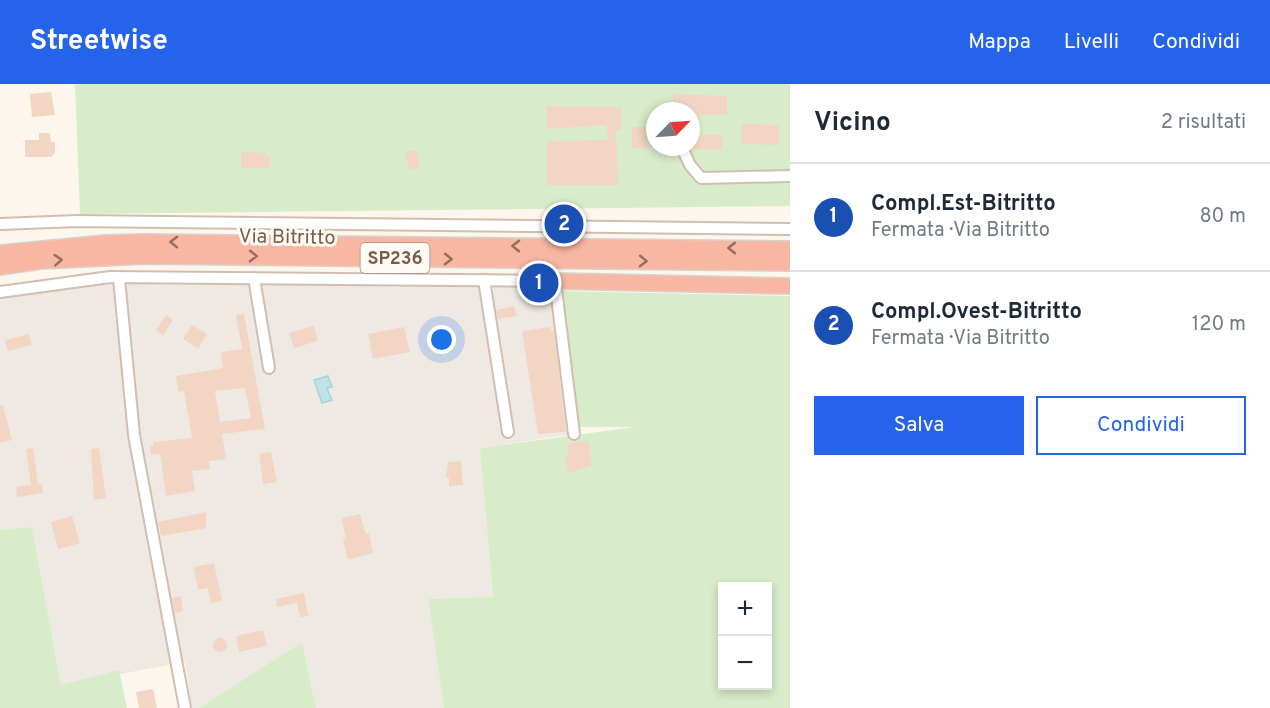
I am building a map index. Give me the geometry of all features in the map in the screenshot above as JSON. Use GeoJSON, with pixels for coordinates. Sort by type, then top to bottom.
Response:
{"type":"FeatureCollection","features":[{"type":"Feature","properties":{"kind":"highway","name":"Via Bitritto"},"geometry":{"type":"LineString","coordinates":[[0,253],[65,246],[144,242],[790,249]]}},
{"type":"Feature","properties":{"kind":"highway"},"geometry":{"type":"LineString","coordinates":[[0,246],[65,246]]}},
{"type":"Feature","properties":{"kind":"highway","name":"Via Bitritto"},"geometry":{"type":"LineString","coordinates":[[0,267],[71,259],[146,256],[790,263]]}},
{"type":"Feature","properties":{"kind":"highway"},"geometry":{"type":"LineString","coordinates":[[555,281],[790,286]]}},
{"type":"Feature","properties":{"kind":"street"},"geometry":{"type":"LineString","coordinates":[[686,156],[701,178],[790,176]]}},
{"type":"Feature","properties":{"kind":"street"},"geometry":{"type":"LineString","coordinates":[[0,224],[76,221],[790,229]]}},
{"type":"Feature","properties":{"kind":"street"},"geometry":{"type":"LineString","coordinates":[[119,278],[134,435],[185,708]]}},
{"type":"Feature","properties":{"kind":"street"},"geometry":{"type":"LineString","coordinates":[[0,292],[40,285],[119,278],[555,281],[574,434]]}},
{"type":"Feature","properties":{"kind":"street"},"geometry":{"type":"LineString","coordinates":[[254,279],[269,368]]}},
{"type":"Feature","properties":{"kind":"street"},"geometry":{"type":"LineString","coordinates":[[484,280],[508,432]]}},
{"type":"Feature","properties":{"kind":"shaded area"},"geometry":{"type":"Polygon","coordinates":[[[119,278],[555,281],[574,434],[480,448],[493,597],[428,599],[444,708],[316,708],[302,642],[199,708],[192,708],[185,662],[61,685],[32,527],[0,530],[0,294],[119,278]]]}},
{"type":"Feature","properties":{"kind":"green space"},"geometry":{"type":"Polygon","coordinates":[[[75,84],[790,84],[790,206],[80,214],[75,84]]]}},
{"type":"Feature","properties":{"kind":"green space"},"geometry":{"type":"Polygon","coordinates":[[[556,291],[790,296],[790,708],[444,708],[428,599],[493,597],[480,448],[635,427],[573,427],[556,291]]]}},
{"type":"Feature","properties":{"kind":"green space"},"geometry":{"type":"Polygon","coordinates":[[[32,527],[61,685],[119,670],[127,708],[0,708],[0,530],[32,527]]]}},
{"type":"Feature","properties":{"kind":"green space"},"geometry":{"type":"Polygon","coordinates":[[[302,642],[316,708],[199,708],[302,642]]]}},
{"type":"Feature","properties":{"kind":"water"},"geometry":{"type":"Polygon","coordinates":[[[328,376],[332,387],[327,388],[332,400],[322,403],[314,380],[328,376]]]}},
{"type":"Feature","properties":{"kind":"building"},"geometry":{"type":"Polygon","coordinates":[[[51,92],[55,115],[32,117],[30,94],[51,92]]]}},
{"type":"Feature","properties":{"kind":"building"},"geometry":{"type":"Polygon","coordinates":[[[673,94],[727,96],[727,115],[700,115],[700,102],[673,102],[673,94]]]}},
{"type":"Feature","properties":{"kind":"building"},"geometry":{"type":"Polygon","coordinates":[[[547,106],[621,107],[621,129],[616,130],[618,185],[547,185],[547,141],[609,140],[606,125],[547,129],[547,106]]]}},
{"type":"Feature","properties":{"kind":"building"},"geometry":{"type":"Polygon","coordinates":[[[742,124],[779,125],[779,145],[742,144],[742,124]]]}},
{"type":"Feature","properties":{"kind":"building"},"geometry":{"type":"Polygon","coordinates":[[[632,127],[646,127],[646,149],[632,148],[632,127]]]}},
{"type":"Feature","properties":{"kind":"building"},"geometry":{"type":"Polygon","coordinates":[[[39,133],[50,133],[51,142],[55,142],[55,153],[51,157],[25,157],[25,140],[39,140],[39,133]]]}},
{"type":"Feature","properties":{"kind":"building"},"geometry":{"type":"Polygon","coordinates":[[[705,135],[722,135],[722,150],[700,149],[700,137],[705,137],[705,135]]]}},
{"type":"Feature","properties":{"kind":"building"},"geometry":{"type":"Polygon","coordinates":[[[416,150],[420,167],[409,170],[405,152],[416,150]]]}},
{"type":"Feature","properties":{"kind":"building"},"geometry":{"type":"Polygon","coordinates":[[[241,152],[265,153],[265,156],[270,156],[270,168],[241,168],[241,152]]]}},
{"type":"Feature","properties":{"kind":"building"},"geometry":{"type":"Polygon","coordinates":[[[514,306],[517,316],[498,319],[496,310],[514,306]]]}},
{"type":"Feature","properties":{"kind":"building"},"geometry":{"type":"Polygon","coordinates":[[[244,314],[265,429],[222,434],[226,459],[209,461],[210,469],[192,471],[195,491],[166,496],[160,454],[151,455],[150,447],[153,446],[153,442],[192,438],[184,391],[178,392],[176,376],[223,368],[221,352],[242,349],[236,315],[244,314]],[[245,388],[215,391],[220,422],[251,418],[245,388]]]}},
{"type":"Feature","properties":{"kind":"building"},"geometry":{"type":"Polygon","coordinates":[[[166,315],[173,320],[163,335],[156,330],[166,315]]]}},
{"type":"Feature","properties":{"kind":"building"},"geometry":{"type":"Polygon","coordinates":[[[192,325],[207,334],[198,349],[183,339],[192,325]]]}},
{"type":"Feature","properties":{"kind":"building"},"geometry":{"type":"Polygon","coordinates":[[[314,326],[318,341],[294,348],[289,333],[314,326]]]}},
{"type":"Feature","properties":{"kind":"building"},"geometry":{"type":"Polygon","coordinates":[[[404,327],[410,352],[373,359],[368,334],[404,327]]]}},
{"type":"Feature","properties":{"kind":"building"},"geometry":{"type":"Polygon","coordinates":[[[550,327],[551,331],[554,331],[566,432],[538,434],[522,331],[550,327]]]}},
{"type":"Feature","properties":{"kind":"building"},"geometry":{"type":"Polygon","coordinates":[[[29,334],[32,345],[8,351],[5,340],[29,334]]]}},
{"type":"Feature","properties":{"kind":"building"},"geometry":{"type":"Polygon","coordinates":[[[3,405],[12,440],[0,443],[0,406],[3,405]]]}},
{"type":"Feature","properties":{"kind":"building"},"geometry":{"type":"Polygon","coordinates":[[[588,441],[592,465],[568,473],[565,457],[568,457],[567,444],[588,441]]]}},
{"type":"Feature","properties":{"kind":"building"},"geometry":{"type":"Polygon","coordinates":[[[33,448],[38,484],[42,484],[43,493],[17,497],[16,487],[31,485],[26,449],[33,448]]]}},
{"type":"Feature","properties":{"kind":"building"},"geometry":{"type":"Polygon","coordinates":[[[99,448],[106,498],[94,500],[91,449],[99,448]]]}},
{"type":"Feature","properties":{"kind":"building"},"geometry":{"type":"Polygon","coordinates":[[[271,452],[277,482],[263,484],[259,454],[271,452]]]}},
{"type":"Feature","properties":{"kind":"building"},"geometry":{"type":"Polygon","coordinates":[[[461,461],[463,485],[449,486],[449,478],[446,478],[448,462],[461,461]]]}},
{"type":"Feature","properties":{"kind":"building"},"geometry":{"type":"Polygon","coordinates":[[[206,512],[206,528],[161,536],[158,522],[206,512]]]}},
{"type":"Feature","properties":{"kind":"building"},"geometry":{"type":"Polygon","coordinates":[[[360,514],[366,534],[369,534],[373,553],[350,559],[347,558],[343,539],[346,539],[342,520],[360,514]]]}},
{"type":"Feature","properties":{"kind":"building"},"geometry":{"type":"Polygon","coordinates":[[[72,516],[80,543],[58,549],[51,522],[72,516]]]}},
{"type":"Feature","properties":{"kind":"building"},"geometry":{"type":"Polygon","coordinates":[[[214,563],[222,601],[211,603],[208,588],[198,590],[194,567],[214,563]]]}},
{"type":"Feature","properties":{"kind":"building"},"geometry":{"type":"Polygon","coordinates":[[[304,593],[308,616],[300,617],[297,603],[277,607],[276,599],[304,593]]]}},
{"type":"Feature","properties":{"kind":"building"},"geometry":{"type":"Polygon","coordinates":[[[181,596],[183,611],[175,613],[172,598],[181,596]]]}},
{"type":"Feature","properties":{"kind":"building"},"geometry":{"type":"Polygon","coordinates":[[[263,630],[267,646],[239,652],[236,636],[263,630]]]}},
{"type":"Feature","properties":{"kind":"building"},"geometry":{"type":"Polygon","coordinates":[[[220,638],[225,640],[227,645],[225,650],[220,652],[215,650],[213,645],[215,640],[220,638]]]}},
{"type":"Feature","properties":{"kind":"building"},"geometry":{"type":"Polygon","coordinates":[[[153,689],[157,708],[139,708],[136,692],[153,689]]]}},
{"type":"Feature","properties":{"kind":"place","name":"Compl.Ovest-Bitritto"},"geometry":{"type":"Point","coordinates":[564,224]}},
{"type":"Feature","properties":{"kind":"place","name":"Compl.Est-Bitritto"},"geometry":{"type":"Point","coordinates":[539,283]}}]}
